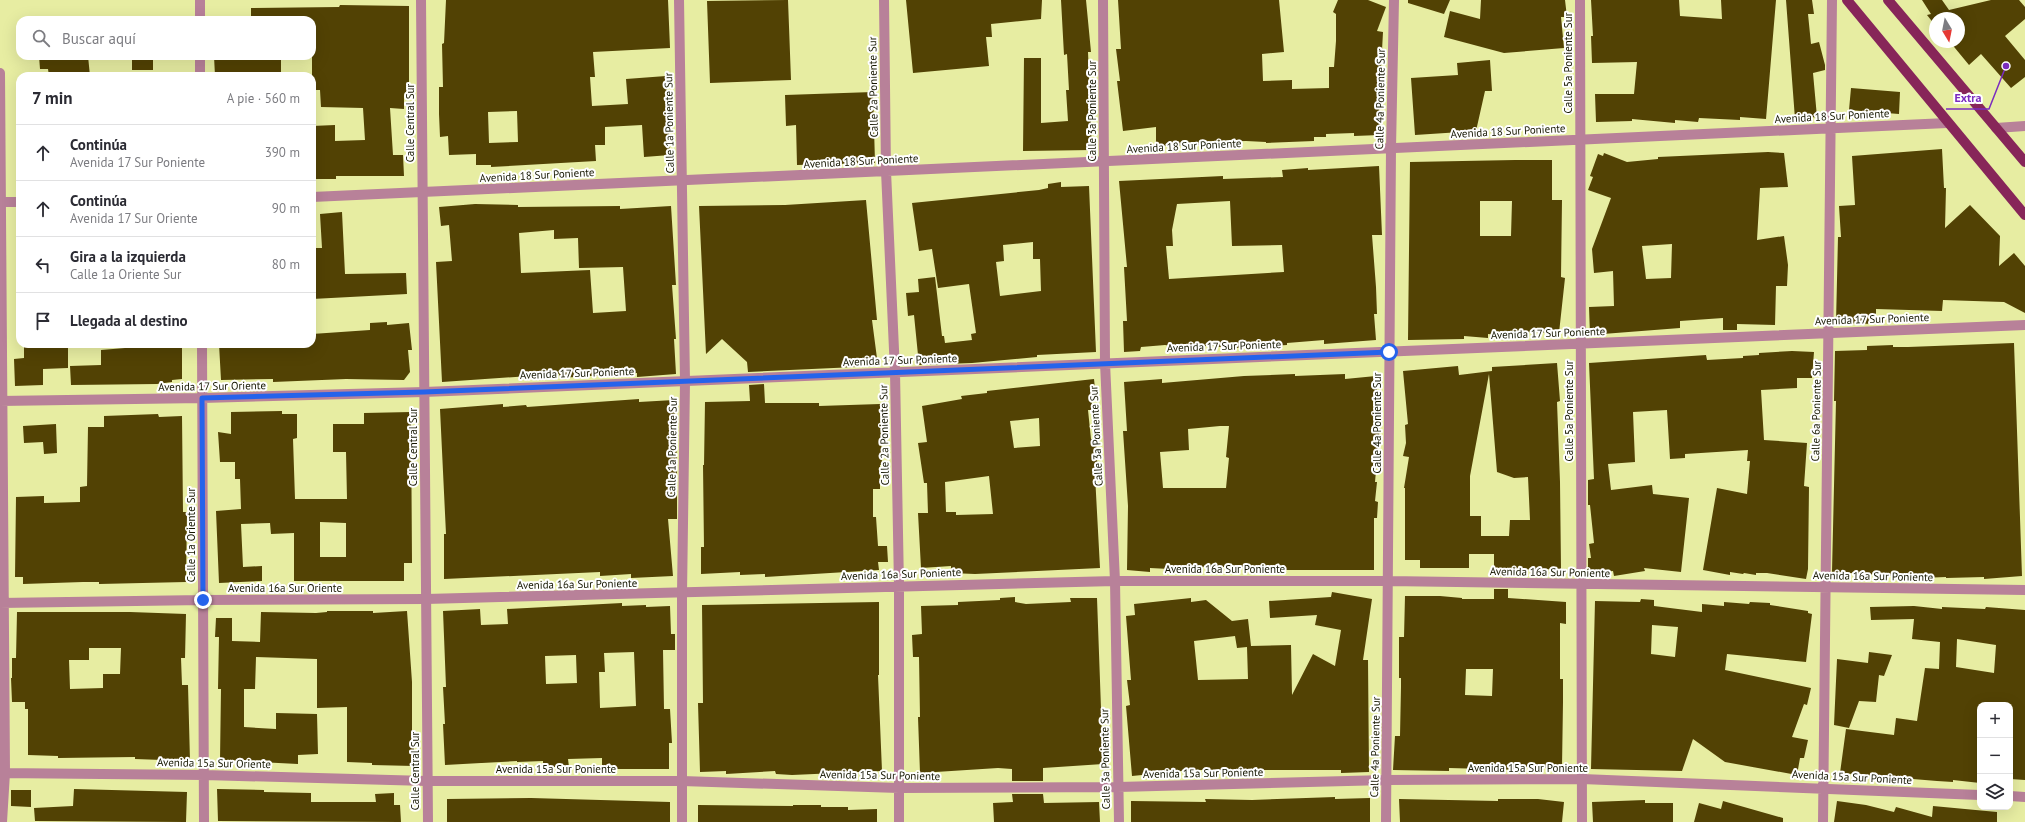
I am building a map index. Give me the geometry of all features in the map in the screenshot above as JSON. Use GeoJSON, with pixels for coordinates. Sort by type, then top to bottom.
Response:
{"type":"FeatureCollection","features":[{"type":"Feature","properties":{"kind":"main road"},"geometry":{"type":"LineString","coordinates":[[1847,0],[1947,123],[2025,215]]}},
{"type":"Feature","properties":{"kind":"main road"},"geometry":{"type":"LineString","coordinates":[[1888,0],[2025,162]]}},
{"type":"Feature","properties":{"kind":"street"},"geometry":{"type":"LineString","coordinates":[[200,0],[200,16]]}},
{"type":"Feature","properties":{"kind":"street","name":"Calle Central Sur"},"geometry":{"type":"LineString","coordinates":[[421,0],[428,822]]}},
{"type":"Feature","properties":{"kind":"street","name":"Calle 1a Poniente Sur"},"geometry":{"type":"LineString","coordinates":[[679,0],[685,381],[682,594],[682,822]]}},
{"type":"Feature","properties":{"kind":"street","name":"Calle 2a Poniente Sur"},"geometry":{"type":"LineString","coordinates":[[884,0],[886,172],[895,372],[899,586],[899,822]]}},
{"type":"Feature","properties":{"kind":"street","name":"Calle 3a Poniente Sur"},"geometry":{"type":"LineString","coordinates":[[1104,0],[1105,363],[1115,581],[1119,822]]}},
{"type":"Feature","properties":{"kind":"street","name":"Calle 4a Poniente Sur"},"geometry":{"type":"LineString","coordinates":[[1386,822],[1389,352],[1394,0]]}},
{"type":"Feature","properties":{"kind":"street","name":"Calle 5a Poniente Sur"},"geometry":{"type":"LineString","coordinates":[[1580,0],[1582,822]]}},
{"type":"Feature","properties":{"kind":"street","name":"Calle 6a Poniente Sur"},"geometry":{"type":"LineString","coordinates":[[1823,822],[1832,0]]}},
{"type":"Feature","properties":{"kind":"street"},"geometry":{"type":"LineString","coordinates":[[200,60],[200,72]]}},
{"type":"Feature","properties":{"kind":"street"},"geometry":{"type":"LineString","coordinates":[[0,73],[2,822]]}},
{"type":"Feature","properties":{"kind":"street","name":"Avenida 18 Sur Poniente"},"geometry":{"type":"LineString","coordinates":[[316,197],[1947,123]]}},
{"type":"Feature","properties":{"kind":"street"},"geometry":{"type":"LineString","coordinates":[[1996,128],[2025,126]]}},
{"type":"Feature","properties":{"kind":"street"},"geometry":{"type":"LineString","coordinates":[[1,202],[16,202]]}},
{"type":"Feature","properties":{"kind":"street","name":"Avenida 17 Sur Poniente"},"geometry":{"type":"LineString","coordinates":[[424,392],[2025,325]]}},
{"type":"Feature","properties":{"kind":"street","name":"Calle 1a Oriente Sur"},"geometry":{"type":"LineString","coordinates":[[202,348],[204,822]]}},
{"type":"Feature","properties":{"kind":"street","name":"Avenida 17 Sur Oriente"},"geometry":{"type":"LineString","coordinates":[[2,401],[202,398],[424,392]]}},
{"type":"Feature","properties":{"kind":"street","name":"Avenida 16a Sur Poniente"},"geometry":{"type":"LineString","coordinates":[[426,599],[682,594],[899,586],[1115,581],[1388,581],[1581,585],[2025,590]]}},
{"type":"Feature","properties":{"kind":"street","name":"Avenida 16a Sur Oriente"},"geometry":{"type":"LineString","coordinates":[[1,603],[426,599]]}},
{"type":"Feature","properties":{"kind":"street","name":"Avenida 15a Sur Oriente"},"geometry":{"type":"LineString","coordinates":[[3,773],[204,775],[427,780]]}},
{"type":"Feature","properties":{"kind":"street","name":"Avenida 15a Sur Poniente"},"geometry":{"type":"LineString","coordinates":[[427,780],[682,781],[899,788],[1118,787],[1386,780],[1582,779],[1977,795]]}},
{"type":"Feature","properties":{"kind":"street"},"geometry":{"type":"LineString","coordinates":[[2013,796],[2025,797]]}},
{"type":"Feature","properties":{"kind":"building"},"geometry":{"type":"Polygon","coordinates":[[[446,0],[668,0],[670,48],[593,52],[595,77],[590,77],[592,106],[628,104],[626,79],[666,76],[670,155],[644,157],[642,125],[605,127],[605,145],[595,145],[596,161],[491,167],[491,165],[476,165],[476,154],[449,155],[448,136],[440,137],[439,87],[443,87],[442,44],[444,43],[446,0]],[[517,111],[488,112],[489,143],[518,142],[517,111]]]}},
{"type":"Feature","properties":{"kind":"building"},"geometry":{"type":"Polygon","coordinates":[[[788,0],[791,80],[710,83],[707,1],[788,0]]]}},
{"type":"Feature","properties":{"kind":"building"},"geometry":{"type":"Polygon","coordinates":[[[906,0],[1042,0],[1041,19],[991,24],[992,37],[986,37],[989,66],[913,73],[906,0]]]}},
{"type":"Feature","properties":{"kind":"building"},"geometry":{"type":"Polygon","coordinates":[[[1061,0],[1086,0],[1091,52],[1088,52],[1092,150],[1023,151],[1024,58],[1041,58],[1041,123],[1068,121],[1066,90],[1069,90],[1067,54],[1064,55],[1061,0]]]}},
{"type":"Feature","properties":{"kind":"building"},"geometry":{"type":"Polygon","coordinates":[[[1118,0],[1279,0],[1284,52],[1262,54],[1263,81],[1292,80],[1292,89],[1329,88],[1329,67],[1334,67],[1336,41],[1336,14],[1333,12],[1338,0],[1368,0],[1386,7],[1377,31],[1383,32],[1381,69],[1384,69],[1383,104],[1379,104],[1380,135],[1354,136],[1354,133],[1326,134],[1326,137],[1314,137],[1314,141],[1266,143],[1246,141],[1201,142],[1201,145],[1156,146],[1156,127],[1123,131],[1117,81],[1120,81],[1116,49],[1121,49],[1118,0]]]}},
{"type":"Feature","properties":{"kind":"building"},"geometry":{"type":"Polygon","coordinates":[[[1408,0],[1450,0],[1444,14],[1408,3],[1408,0]]]}},
{"type":"Feature","properties":{"kind":"building"},"geometry":{"type":"Polygon","coordinates":[[[1481,0],[1565,0],[1567,17],[1561,17],[1564,48],[1504,53],[1444,37],[1450,11],[1480,19],[1481,0]]]}},
{"type":"Feature","properties":{"kind":"building"},"geometry":{"type":"Polygon","coordinates":[[[1591,0],[1679,0],[1680,16],[1722,19],[1721,0],[1776,0],[1766,119],[1740,117],[1740,120],[1699,118],[1698,122],[1675,120],[1675,123],[1632,119],[1632,121],[1596,122],[1595,94],[1634,94],[1637,62],[1592,63],[1591,36],[1593,36],[1591,0]]]}},
{"type":"Feature","properties":{"kind":"building"},"geometry":{"type":"Polygon","coordinates":[[[1786,0],[1812,0],[1814,14],[1808,14],[1811,44],[1819,42],[1825,65],[1825,70],[1813,73],[1817,117],[1795,119],[1786,0]]]}},
{"type":"Feature","properties":{"kind":"building"},"geometry":{"type":"Polygon","coordinates":[[[1922,0],[1942,0],[1949,10],[1991,0],[2019,0],[2025,7],[2025,19],[2005,36],[2025,60],[2025,77],[2011,88],[1981,54],[1969,65],[1955,48],[1965,48],[1965,12],[1930,12],[1922,0]]]}},
{"type":"Feature","properties":{"kind":"building"},"geometry":{"type":"Polygon","coordinates":[[[340,5],[409,6],[409,96],[404,96],[404,109],[390,108],[393,155],[403,155],[404,176],[336,176],[336,179],[316,179],[316,126],[335,125],[335,141],[365,140],[363,108],[321,107],[320,90],[316,90],[316,72],[312,72],[312,60],[316,60],[316,16],[251,16],[251,8],[339,7],[340,5]]]}},
{"type":"Feature","properties":{"kind":"building"},"geometry":{"type":"Polygon","coordinates":[[[39,60],[88,60],[90,72],[48,72],[48,69],[40,69],[39,60]]]}},
{"type":"Feature","properties":{"kind":"building"},"geometry":{"type":"Polygon","coordinates":[[[132,60],[153,60],[153,70],[132,70],[132,60]]]}},
{"type":"Feature","properties":{"kind":"building"},"geometry":{"type":"Polygon","coordinates":[[[214,60],[281,60],[281,72],[215,72],[214,60]]]}},
{"type":"Feature","properties":{"kind":"building"},"geometry":{"type":"Polygon","coordinates":[[[1490,60],[1492,91],[1485,91],[1476,131],[1415,135],[1411,78],[1458,75],[1457,63],[1490,60]]]}},
{"type":"Feature","properties":{"kind":"building"},"geometry":{"type":"Polygon","coordinates":[[[1851,88],[1900,92],[1899,114],[1849,110],[1851,88]]]}},
{"type":"Feature","properties":{"kind":"building"},"geometry":{"type":"Polygon","coordinates":[[[873,92],[875,163],[797,165],[796,125],[786,126],[785,95],[873,92]]]}},
{"type":"Feature","properties":{"kind":"building"},"geometry":{"type":"Polygon","coordinates":[[[1942,149],[1944,188],[1946,188],[1945,228],[1970,205],[2000,236],[1999,266],[2014,253],[2025,266],[2025,313],[2004,302],[1943,300],[1942,311],[1876,309],[1876,324],[1836,323],[1838,237],[1841,237],[1839,206],[1855,205],[1852,156],[1942,149]]]}},
{"type":"Feature","properties":{"kind":"building"},"geometry":{"type":"Polygon","coordinates":[[[1768,152],[1784,153],[1788,187],[1760,188],[1757,240],[1784,236],[1788,265],[1787,286],[1776,286],[1775,325],[1737,324],[1737,330],[1723,330],[1723,318],[1680,321],[1680,328],[1590,335],[1589,307],[1614,306],[1613,271],[1594,273],[1592,249],[1611,198],[1588,190],[1593,177],[1590,176],[1598,154],[1603,156],[1604,153],[1627,162],[1658,159],[1658,157],[1768,152]],[[1672,244],[1642,246],[1646,279],[1671,278],[1672,244]]]}},
{"type":"Feature","properties":{"kind":"building"},"geometry":{"type":"Polygon","coordinates":[[[1552,160],[1552,200],[1562,200],[1561,277],[1565,278],[1559,333],[1526,332],[1526,337],[1488,334],[1488,338],[1464,336],[1464,339],[1408,340],[1410,162],[1552,160]],[[1480,201],[1480,236],[1511,236],[1512,201],[1480,201]]]}},
{"type":"Feature","properties":{"kind":"building"},"geometry":{"type":"Polygon","coordinates":[[[1379,166],[1382,235],[1372,235],[1376,287],[1377,314],[1374,314],[1376,340],[1324,344],[1324,340],[1287,343],[1287,345],[1235,348],[1234,346],[1218,347],[1218,345],[1185,348],[1165,345],[1141,347],[1140,351],[1124,352],[1123,321],[1127,321],[1124,267],[1127,267],[1119,181],[1223,176],[1223,179],[1283,177],[1282,170],[1308,168],[1308,170],[1379,166]],[[1230,201],[1177,204],[1172,230],[1173,246],[1166,246],[1169,279],[1284,272],[1282,245],[1232,246],[1230,201]]]}},
{"type":"Feature","properties":{"kind":"building"},"geometry":{"type":"Polygon","coordinates":[[[1061,182],[1061,187],[1089,186],[1096,352],[1037,355],[1037,357],[972,363],[919,365],[914,315],[908,316],[906,293],[919,292],[918,279],[935,277],[942,336],[944,336],[945,343],[972,340],[971,334],[976,333],[969,284],[938,288],[932,249],[919,251],[912,203],[1039,190],[1048,188],[1048,184],[1061,182]],[[1033,242],[1003,245],[1004,261],[996,262],[1000,296],[1041,291],[1040,259],[1033,259],[1033,242]]]}},
{"type":"Feature","properties":{"kind":"building"},"geometry":{"type":"Polygon","coordinates":[[[866,200],[877,320],[872,320],[878,366],[748,372],[747,362],[722,339],[706,354],[699,206],[785,205],[866,200]]]}},
{"type":"Feature","properties":{"kind":"building"},"geometry":{"type":"Polygon","coordinates":[[[475,204],[518,205],[518,207],[620,206],[620,209],[671,206],[676,285],[672,285],[676,339],[674,339],[676,374],[637,377],[637,373],[560,378],[559,374],[442,382],[436,262],[452,261],[449,225],[441,226],[439,207],[475,204]],[[554,230],[519,233],[521,273],[590,270],[593,313],[626,311],[623,267],[579,268],[578,238],[554,239],[554,230]]]}},
{"type":"Feature","properties":{"kind":"building"},"geometry":{"type":"Polygon","coordinates":[[[342,212],[345,274],[406,273],[407,294],[316,299],[316,248],[322,248],[320,214],[342,212]]]}},
{"type":"Feature","properties":{"kind":"building"},"geometry":{"type":"Polygon","coordinates":[[[387,322],[387,325],[409,323],[412,350],[408,350],[410,372],[404,380],[346,379],[273,382],[273,379],[221,380],[219,348],[316,348],[316,334],[370,330],[370,323],[387,322]]]}},
{"type":"Feature","properties":{"kind":"building"},"geometry":{"type":"Polygon","coordinates":[[[2014,343],[2022,576],[1984,579],[1984,577],[1946,577],[1896,579],[1896,576],[1832,572],[1836,401],[1834,401],[1835,351],[1867,350],[1867,346],[1893,345],[1893,347],[1908,347],[2014,343]]]}},
{"type":"Feature","properties":{"kind":"building"},"geometry":{"type":"Polygon","coordinates":[[[24,348],[68,348],[68,368],[43,369],[43,385],[15,386],[14,359],[24,358],[24,348]]]}},
{"type":"Feature","properties":{"kind":"building"},"geometry":{"type":"Polygon","coordinates":[[[125,348],[182,348],[182,379],[157,384],[71,385],[70,366],[101,365],[101,350],[125,348]]]}},
{"type":"Feature","properties":{"kind":"building"},"geometry":{"type":"Polygon","coordinates":[[[1792,351],[1814,352],[1812,378],[1797,378],[1797,388],[1761,390],[1764,440],[1807,443],[1804,486],[1809,487],[1808,569],[1806,579],[1767,573],[1756,573],[1756,575],[1730,572],[1730,575],[1703,570],[1717,488],[1747,494],[1750,461],[1747,461],[1748,450],[1685,454],[1685,458],[1670,459],[1667,410],[1633,412],[1635,462],[1608,464],[1611,490],[1652,485],[1653,494],[1689,498],[1681,572],[1644,568],[1645,571],[1614,576],[1613,571],[1588,574],[1588,558],[1591,558],[1589,544],[1594,543],[1590,505],[1588,505],[1588,480],[1594,479],[1589,363],[1706,355],[1707,360],[1743,358],[1743,356],[1759,355],[1759,353],[1792,351]]]}},
{"type":"Feature","properties":{"kind":"building"},"geometry":{"type":"Polygon","coordinates":[[[1557,363],[1560,401],[1557,402],[1561,569],[1508,570],[1508,576],[1494,576],[1494,554],[1469,554],[1469,568],[1420,568],[1420,560],[1405,560],[1404,488],[1409,457],[1403,456],[1406,443],[1405,425],[1408,424],[1403,371],[1458,366],[1459,375],[1492,371],[1492,367],[1557,363]],[[1489,374],[1470,476],[1470,516],[1481,516],[1481,536],[1509,536],[1510,520],[1530,520],[1528,477],[1514,478],[1497,472],[1489,374]]]}},
{"type":"Feature","properties":{"kind":"building"},"geometry":{"type":"Polygon","coordinates":[[[1345,374],[1345,379],[1376,376],[1380,426],[1375,482],[1377,482],[1375,501],[1378,502],[1377,518],[1374,518],[1374,570],[1266,570],[1266,568],[1190,567],[1189,570],[1150,568],[1150,572],[1127,570],[1128,506],[1123,431],[1127,431],[1124,382],[1162,379],[1162,383],[1244,376],[1345,374]],[[1229,426],[1188,429],[1189,450],[1160,452],[1163,488],[1226,488],[1229,458],[1226,457],[1229,426]]]}},
{"type":"Feature","properties":{"kind":"building"},"geometry":{"type":"Polygon","coordinates":[[[1094,379],[1096,398],[1091,398],[1093,410],[1088,410],[1091,439],[1096,439],[1098,475],[1095,475],[1100,568],[975,574],[951,573],[951,566],[921,568],[918,513],[928,513],[927,483],[924,483],[918,443],[927,442],[922,406],[962,399],[961,396],[987,393],[987,391],[1094,379]],[[1039,418],[1010,421],[1014,448],[1040,446],[1039,418]],[[989,476],[945,482],[946,512],[956,512],[956,515],[993,514],[989,476]]]}},
{"type":"Feature","properties":{"kind":"building"},"geometry":{"type":"Polygon","coordinates":[[[764,384],[765,403],[819,403],[819,406],[880,404],[882,465],[880,465],[880,489],[873,489],[873,517],[876,517],[878,546],[887,546],[888,562],[878,562],[879,570],[765,577],[765,574],[740,575],[740,572],[701,574],[701,547],[704,547],[703,465],[705,402],[750,401],[749,385],[764,384]]]}},
{"type":"Feature","properties":{"kind":"building"},"geometry":{"type":"Polygon","coordinates":[[[639,399],[639,402],[674,400],[677,459],[677,519],[668,519],[673,576],[631,578],[631,574],[600,576],[600,572],[444,579],[444,534],[446,534],[440,409],[503,404],[503,407],[526,405],[527,407],[639,399]]]}},
{"type":"Feature","properties":{"kind":"building"},"geometry":{"type":"Polygon","coordinates":[[[282,411],[282,414],[297,414],[297,438],[293,439],[295,499],[347,499],[346,452],[333,452],[333,424],[364,424],[364,413],[411,412],[412,563],[404,563],[404,581],[294,581],[294,533],[271,534],[270,523],[241,524],[243,567],[262,566],[262,581],[219,583],[216,511],[241,509],[240,479],[235,479],[235,462],[220,462],[218,432],[231,434],[231,412],[282,411]],[[320,522],[320,557],[346,557],[346,523],[320,522]]]}},
{"type":"Feature","properties":{"kind":"building"},"geometry":{"type":"Polygon","coordinates":[[[158,414],[159,417],[182,416],[183,512],[187,512],[186,582],[99,584],[99,582],[83,582],[23,584],[23,577],[15,577],[16,497],[44,496],[44,503],[80,502],[80,487],[87,486],[88,427],[104,427],[104,416],[158,414]]]}},
{"type":"Feature","properties":{"kind":"building"},"geometry":{"type":"Polygon","coordinates":[[[56,424],[57,453],[44,454],[43,442],[24,443],[23,426],[56,424]]]}},
{"type":"Feature","properties":{"kind":"building"},"geometry":{"type":"Polygon","coordinates":[[[1494,589],[1508,589],[1508,598],[1566,602],[1566,624],[1560,623],[1560,679],[1563,679],[1562,768],[1521,767],[1521,770],[1449,768],[1449,771],[1393,770],[1395,736],[1400,736],[1401,678],[1399,678],[1399,637],[1404,637],[1405,596],[1494,599],[1494,589]],[[1466,669],[1465,695],[1492,696],[1493,669],[1466,669]]]}},
{"type":"Feature","properties":{"kind":"building"},"geometry":{"type":"Polygon","coordinates":[[[1332,592],[1372,599],[1363,660],[1368,660],[1369,772],[1341,773],[1341,770],[1192,770],[1132,776],[1126,706],[1130,705],[1127,680],[1131,680],[1126,616],[1135,615],[1134,604],[1191,598],[1191,602],[1206,600],[1232,621],[1248,619],[1251,646],[1291,645],[1292,695],[1313,654],[1335,666],[1341,630],[1315,625],[1317,615],[1270,618],[1269,601],[1331,597],[1332,592]],[[1235,636],[1194,641],[1198,680],[1248,679],[1247,647],[1237,648],[1235,636]]]}},
{"type":"Feature","properties":{"kind":"building"},"geometry":{"type":"Polygon","coordinates":[[[1015,597],[1015,602],[1026,604],[1071,602],[1070,598],[1097,598],[1103,764],[1043,768],[1043,781],[1012,781],[1012,769],[998,768],[920,773],[918,717],[920,717],[919,657],[913,657],[912,635],[922,634],[921,606],[958,605],[958,602],[1000,600],[1000,598],[1015,597]]]}},
{"type":"Feature","properties":{"kind":"building"},"geometry":{"type":"Polygon","coordinates":[[[1641,599],[1654,600],[1654,606],[1702,612],[1702,604],[1724,606],[1724,602],[1749,604],[1750,602],[1770,603],[1770,605],[1808,611],[1808,613],[1812,614],[1806,662],[1727,654],[1725,670],[1811,688],[1807,705],[1804,704],[1792,737],[1808,740],[1804,758],[1800,758],[1797,775],[1725,762],[1693,739],[1682,771],[1591,769],[1595,601],[1640,602],[1641,599]],[[1652,625],[1651,654],[1675,657],[1678,627],[1652,625]]]}},
{"type":"Feature","properties":{"kind":"building"},"geometry":{"type":"Polygon","coordinates":[[[879,602],[878,675],[882,771],[792,775],[776,774],[775,771],[726,774],[726,771],[700,772],[698,703],[703,703],[702,605],[879,602]]]}},
{"type":"Feature","properties":{"kind":"building"},"geometry":{"type":"Polygon","coordinates":[[[622,603],[622,606],[670,606],[671,634],[675,634],[675,650],[663,650],[664,709],[670,709],[672,743],[669,743],[669,769],[602,769],[602,758],[568,759],[569,767],[543,767],[543,761],[445,765],[443,687],[446,687],[443,611],[480,609],[481,625],[508,624],[507,609],[622,603]],[[634,652],[604,653],[605,672],[599,672],[600,708],[636,706],[634,652]],[[576,655],[545,656],[546,684],[577,683],[576,655]]]}},
{"type":"Feature","properties":{"kind":"building"},"geometry":{"type":"Polygon","coordinates":[[[1914,606],[1942,609],[1942,607],[1985,609],[1986,607],[2025,610],[2025,780],[2013,779],[2013,702],[1977,702],[1977,783],[1840,773],[1846,729],[1894,735],[1896,718],[1917,721],[1925,668],[1939,669],[1940,642],[1912,639],[1914,619],[1871,620],[1870,607],[1914,606]],[[1957,639],[1956,667],[1994,673],[1996,645],[1957,639]]]}},
{"type":"Feature","properties":{"kind":"building"},"geometry":{"type":"Polygon","coordinates":[[[327,611],[373,611],[373,613],[407,611],[412,682],[412,739],[414,739],[414,766],[372,765],[372,763],[347,762],[347,707],[317,708],[317,659],[256,657],[255,689],[244,689],[244,727],[276,729],[276,713],[317,714],[318,754],[298,755],[298,764],[220,760],[221,689],[218,689],[219,637],[215,637],[216,618],[232,618],[232,641],[260,642],[261,612],[316,613],[327,611]]]}},
{"type":"Feature","properties":{"kind":"building"},"geometry":{"type":"Polygon","coordinates":[[[17,612],[130,612],[186,614],[185,658],[181,658],[182,685],[188,685],[190,761],[135,759],[135,757],[58,758],[58,756],[28,755],[28,709],[25,709],[25,702],[12,702],[12,658],[16,658],[17,612]],[[89,648],[89,660],[69,660],[70,689],[103,688],[103,674],[120,674],[121,648],[89,648]]]}},
{"type":"Feature","properties":{"kind":"building"},"geometry":{"type":"Polygon","coordinates":[[[1869,652],[1892,655],[1884,676],[1879,675],[1876,702],[1859,701],[1849,728],[1834,725],[1837,659],[1868,663],[1869,652]]]}},
{"type":"Feature","properties":{"kind":"building"},"geometry":{"type":"Polygon","coordinates":[[[74,789],[187,792],[186,822],[35,821],[34,808],[73,806],[74,789]]]}},
{"type":"Feature","properties":{"kind":"building"},"geometry":{"type":"Polygon","coordinates":[[[217,789],[311,793],[311,802],[376,802],[375,794],[394,793],[394,805],[400,805],[401,822],[218,821],[217,789]]]}},
{"type":"Feature","properties":{"kind":"building"},"geometry":{"type":"Polygon","coordinates":[[[11,790],[31,790],[31,807],[11,806],[11,790]]]}},
{"type":"Feature","properties":{"kind":"building"},"geometry":{"type":"Polygon","coordinates":[[[1012,794],[1043,794],[1044,803],[1099,802],[1100,822],[994,822],[993,803],[1013,802],[1012,794]]]}},
{"type":"Feature","properties":{"kind":"building"},"geometry":{"type":"Polygon","coordinates":[[[1335,797],[1335,799],[1370,798],[1370,822],[1131,822],[1131,801],[1206,802],[1205,799],[1252,800],[1335,797]]]}},
{"type":"Feature","properties":{"kind":"building"},"geometry":{"type":"Polygon","coordinates":[[[531,798],[670,802],[670,822],[447,822],[447,799],[531,798]]]}},
{"type":"Feature","properties":{"kind":"building"},"geometry":{"type":"Polygon","coordinates":[[[1399,799],[1498,801],[1498,799],[1538,799],[1564,802],[1562,822],[1400,822],[1399,799]]]}},
{"type":"Feature","properties":{"kind":"building"},"geometry":{"type":"Polygon","coordinates":[[[1645,800],[1645,803],[1673,803],[1673,822],[1593,822],[1592,802],[1645,800]]]}},
{"type":"Feature","properties":{"kind":"building"},"geometry":{"type":"Polygon","coordinates":[[[1723,801],[1783,818],[1783,822],[1694,822],[1699,803],[1721,809],[1723,801]]]}},
{"type":"Feature","properties":{"kind":"building"},"geometry":{"type":"Polygon","coordinates":[[[1837,801],[1866,805],[1894,812],[1896,807],[1932,817],[1933,806],[1997,812],[1997,822],[1834,822],[1837,801]]]}},
{"type":"Feature","properties":{"kind":"building"},"geometry":{"type":"Polygon","coordinates":[[[698,805],[821,805],[821,807],[848,807],[848,810],[877,809],[877,822],[698,822],[698,805]]]}},
{"type":"Feature","properties":{"kind":"place","name":"Extra"},"geometry":{"type":"Point","coordinates":[2006,66]}},
{"type":"Feature","properties":{"kind":"route"},"geometry":{"type":"LineString","coordinates":[[203,600],[202,398],[424,392],[1389,352]]}}]}
